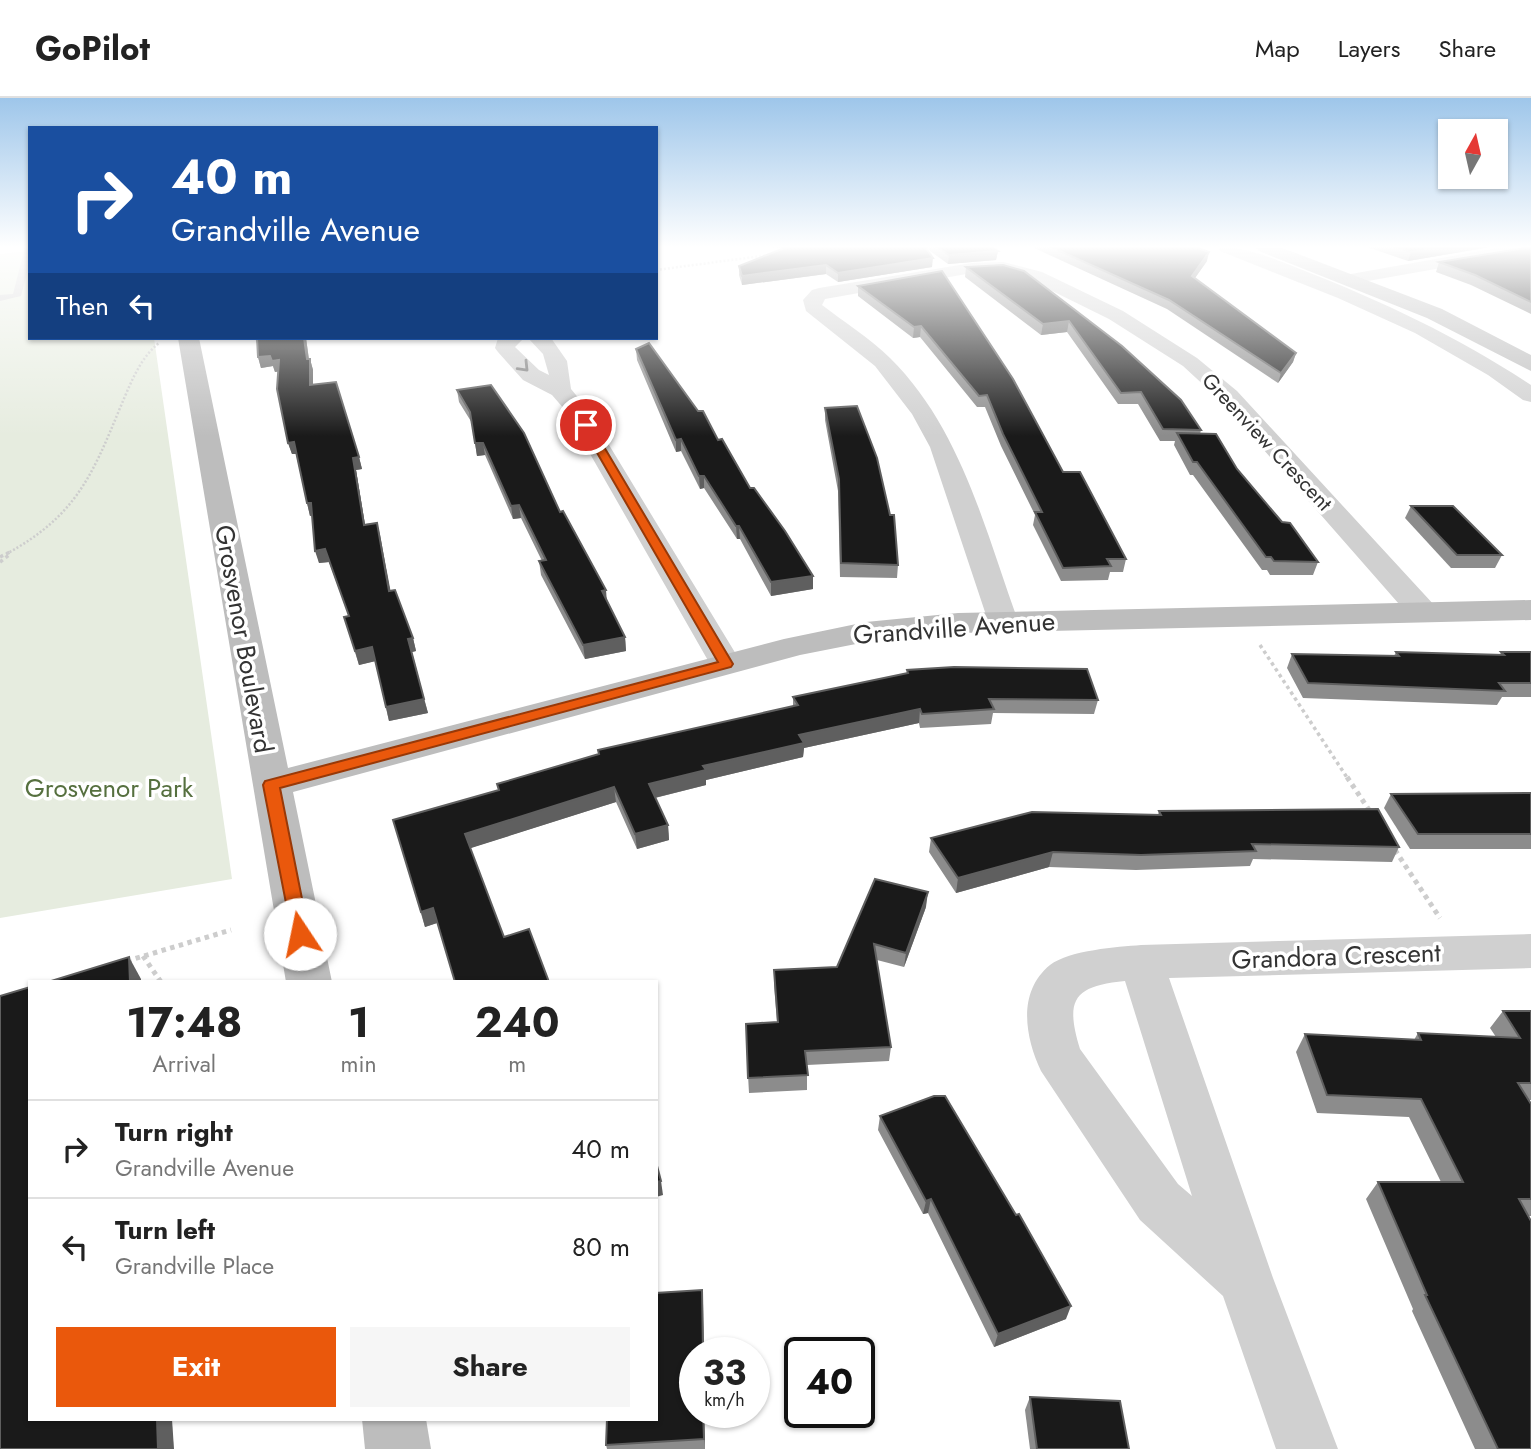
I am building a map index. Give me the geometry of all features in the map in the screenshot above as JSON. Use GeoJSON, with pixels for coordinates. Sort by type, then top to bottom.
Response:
{"type":"FeatureCollection","features":[{"type":"Feature","properties":{"kind":"street","name":"Greenview Crescent"},"geometry":{"type":"LineString","coordinates":[[817,310],[882,362],[912,396],[934,430],[1003,621]]}},
{"type":"Feature","properties":{"kind":"street","name":"Greenview Crescent"},"geometry":{"type":"LineString","coordinates":[[1106,310],[1190,362],[1230,396],[1424,613]]}},
{"type":"Feature","properties":{"kind":"street"},"geometry":{"type":"LineString","coordinates":[[1383,310],[1469,354],[1531,394]]}},
{"type":"Feature","properties":{"kind":"street"},"geometry":{"type":"LineString","coordinates":[[1426,310],[1531,364]]}},
{"type":"Feature","properties":{"kind":"street","name":"Grosvenor Boulevard"},"geometry":{"type":"LineString","coordinates":[[174,340],[271,785],[309,980]]}},
{"type":"Feature","properties":{"kind":"street"},"geometry":{"type":"LineString","coordinates":[[509,340],[505,348],[531,376],[560,390],[580,416],[726,664]]}},
{"type":"Feature","properties":{"kind":"street"},"geometry":{"type":"LineString","coordinates":[[541,340],[561,370],[560,390]]}},
{"type":"Feature","properties":{"kind":"street","name":"Grandville Avenue"},"geometry":{"type":"LineString","coordinates":[[271,785],[726,664],[866,632],[1003,621],[1531,610]]}},
{"type":"Feature","properties":{"kind":"street","name":"Grandora Crescent"},"geometry":{"type":"LineString","coordinates":[[1245,1278],[1159,1202],[1058,1057],[1050,1027],[1050,998],[1067,977],[1097,965],[1141,962],[1531,951]]}},
{"type":"Feature","properties":{"kind":"street","name":"Grandora Crescent"},"geometry":{"type":"LineString","coordinates":[[1141,962],[1245,1278],[1307,1449]]}},
{"type":"Feature","properties":{"kind":"street"},"geometry":{"type":"LineString","coordinates":[[394,1421],[398,1449]]}},
{"type":"Feature","properties":{"kind":"path"},"geometry":{"type":"LineString","coordinates":[[0,560],[70,507],[93,466],[131,382],[148,352],[174,340]]}},
{"type":"Feature","properties":{"kind":"path"},"geometry":{"type":"LineString","coordinates":[[1255,639],[1375,819]]}},
{"type":"Feature","properties":{"kind":"path"},"geometry":{"type":"LineString","coordinates":[[1390,842],[1446,928]]}},
{"type":"Feature","properties":{"kind":"path"},"geometry":{"type":"LineString","coordinates":[[119,964],[231,930]]}},
{"type":"Feature","properties":{"kind":"path"},"geometry":{"type":"LineString","coordinates":[[143,956],[160,980]]}},
{"type":"Feature","properties":{"kind":"green space","name":"Grosvenor Park"},"geometry":{"type":"Polygon","coordinates":[[[0,310],[28,310],[28,340],[154,340],[232,879],[0,918],[0,310]]]}},
{"type":"Feature","properties":{"kind":"building"},"geometry":{"type":"Polygon","coordinates":[[[891,310],[968,310],[1013,379],[1063,472],[1080,472],[1126,559],[1107,559],[1111,566],[1063,568],[1035,512],[1042,512],[1003,434],[987,395],[979,396],[921,326],[914,327],[891,310]]]}},
{"type":"Feature","properties":{"kind":"building"},"geometry":{"type":"Polygon","coordinates":[[[1024,310],[1075,310],[1122,346],[1181,400],[1201,430],[1163,429],[1141,392],[1121,393],[1069,321],[1043,324],[1024,310]]]}},
{"type":"Feature","properties":{"kind":"building"},"geometry":{"type":"Polygon","coordinates":[[[1184,310],[1238,310],[1296,353],[1281,373],[1184,310]]]}},
{"type":"Feature","properties":{"kind":"building"},"geometry":{"type":"Polygon","coordinates":[[[257,340],[304,340],[307,359],[310,359],[310,385],[336,382],[359,457],[353,458],[364,525],[377,523],[389,591],[395,590],[413,638],[408,639],[424,699],[386,707],[372,647],[355,651],[344,617],[349,616],[325,549],[315,551],[311,503],[307,503],[294,442],[288,443],[277,389],[279,360],[272,361],[270,356],[258,357],[257,340]]]}},
{"type":"Feature","properties":{"kind":"building"},"geometry":{"type":"Polygon","coordinates":[[[649,343],[698,411],[703,411],[718,440],[722,439],[750,488],[754,488],[785,531],[813,576],[771,582],[739,526],[736,526],[704,476],[699,476],[681,439],[676,440],[636,349],[649,343]]]}},
{"type":"Feature","properties":{"kind":"building"},"geometry":{"type":"Polygon","coordinates":[[[491,385],[524,433],[560,512],[563,511],[606,590],[602,591],[625,637],[583,645],[539,561],[546,560],[519,505],[511,506],[483,443],[475,443],[470,412],[457,390],[491,385]]]}},
{"type":"Feature","properties":{"kind":"building"},"geometry":{"type":"Polygon","coordinates":[[[857,406],[877,458],[890,515],[894,515],[898,565],[841,563],[839,479],[825,408],[857,406]]]}},
{"type":"Feature","properties":{"kind":"building"},"geometry":{"type":"Polygon","coordinates":[[[1177,433],[1216,434],[1237,469],[1282,522],[1290,523],[1318,562],[1274,561],[1271,557],[1266,557],[1197,462],[1193,462],[1177,433]]]}},
{"type":"Feature","properties":{"kind":"building"},"geometry":{"type":"Polygon","coordinates":[[[1411,506],[1453,506],[1502,555],[1457,555],[1411,506]]]}},
{"type":"Feature","properties":{"kind":"building"},"geometry":{"type":"Polygon","coordinates":[[[1396,652],[1504,655],[1501,652],[1531,652],[1531,683],[1499,683],[1505,691],[1308,683],[1292,654],[1399,656],[1396,652]]]}},
{"type":"Feature","properties":{"kind":"building"},"geometry":{"type":"Polygon","coordinates":[[[954,667],[1087,669],[1098,700],[989,699],[994,709],[922,714],[920,709],[799,735],[804,743],[703,766],[706,770],[649,784],[668,825],[635,834],[614,787],[465,834],[504,937],[529,929],[548,980],[454,980],[433,908],[421,912],[393,820],[499,790],[497,784],[599,754],[598,750],[798,705],[793,697],[908,673],[907,670],[954,667]]]}},
{"type":"Feature","properties":{"kind":"building"},"geometry":{"type":"Polygon","coordinates":[[[1531,793],[1531,834],[1418,834],[1391,794],[1531,793]]]}},
{"type":"Feature","properties":{"kind":"building"},"geometry":{"type":"Polygon","coordinates":[[[1378,809],[1399,847],[1252,844],[1256,851],[1141,855],[1053,852],[958,878],[931,838],[1032,812],[1161,815],[1159,811],[1378,809]]]}},
{"type":"Feature","properties":{"kind":"building"},"geometry":{"type":"Polygon","coordinates":[[[875,879],[928,892],[906,953],[874,944],[891,1047],[805,1051],[808,1075],[748,1078],[746,1024],[778,1022],[774,970],[837,967],[875,879]]]}},
{"type":"Feature","properties":{"kind":"building"},"geometry":{"type":"Polygon","coordinates":[[[129,957],[130,980],[54,980],[129,957]]]}},
{"type":"Feature","properties":{"kind":"building"},"geometry":{"type":"Polygon","coordinates":[[[28,988],[28,1421],[157,1421],[158,1449],[0,1449],[0,996],[28,988]]]}},
{"type":"Feature","properties":{"kind":"building"},"geometry":{"type":"Polygon","coordinates":[[[1503,1011],[1531,1011],[1531,1083],[1518,1083],[1531,1104],[1531,1199],[1519,1199],[1531,1221],[1531,1449],[1498,1449],[1425,1295],[1378,1182],[1463,1182],[1421,1099],[1327,1095],[1305,1034],[1421,1040],[1418,1033],[1520,1038],[1503,1011]]]}},
{"type":"Feature","properties":{"kind":"building"},"geometry":{"type":"Polygon","coordinates":[[[934,1096],[945,1096],[1016,1215],[1019,1214],[1071,1306],[998,1334],[931,1199],[926,1201],[880,1116],[934,1096]]]}},
{"type":"Feature","properties":{"kind":"building"},"geometry":{"type":"Polygon","coordinates":[[[702,1290],[703,1337],[679,1337],[679,1428],[704,1428],[704,1439],[606,1445],[607,1421],[658,1421],[658,1293],[702,1290]]]}},
{"type":"Feature","properties":{"kind":"building"},"geometry":{"type":"Polygon","coordinates":[[[1030,1397],[1120,1401],[1129,1449],[1037,1449],[1030,1397]]]}},
{"type":"Feature","properties":{"kind":"route"},"geometry":{"type":"LineString","coordinates":[[300,934],[271,785],[726,664],[586,425]]}}]}
